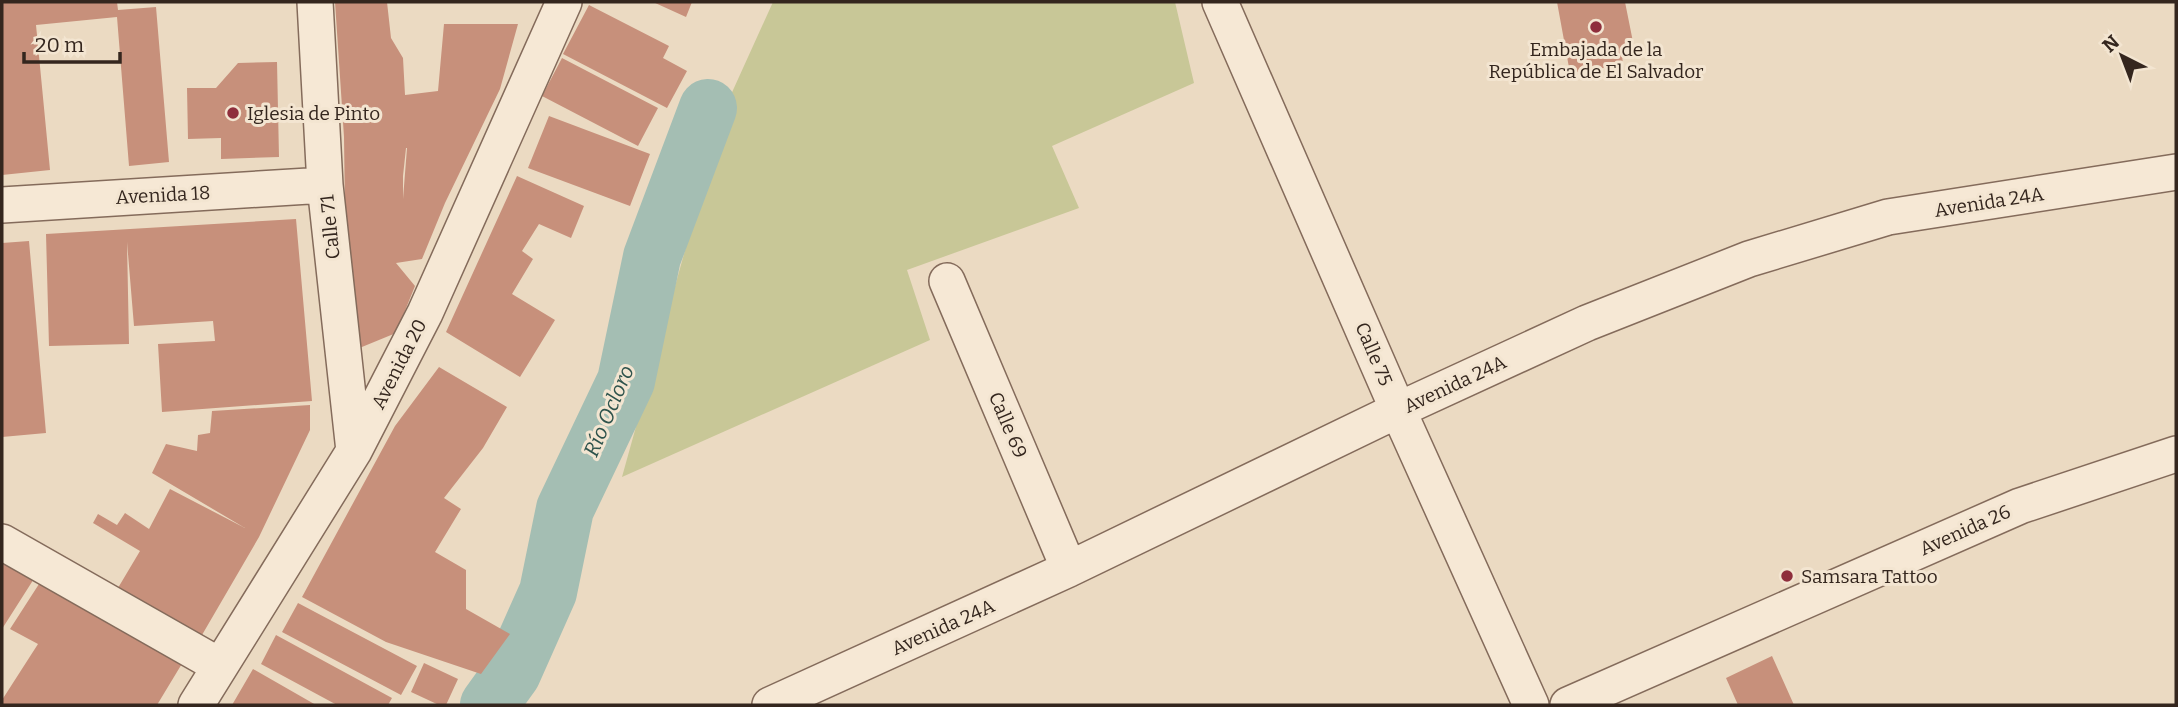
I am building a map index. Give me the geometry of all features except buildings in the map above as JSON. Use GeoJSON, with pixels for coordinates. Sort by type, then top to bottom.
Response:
{"type":"FeatureCollection","features":[{"type":"Feature","properties":{"kind":"street","name":"Calle 71"},"geometry":{"type":"LineString","coordinates":[[315,2],[325,185],[354,451]]}},
{"type":"Feature","properties":{"kind":"street","name":"Avenida 20"},"geometry":{"type":"LineString","coordinates":[[196,705],[354,451],[425,313],[564,2]]}},
{"type":"Feature","properties":{"kind":"street","name":"Calle 75"},"geometry":{"type":"LineString","coordinates":[[1220,2],[1398,410],[1531,705]]}},
{"type":"Feature","properties":{"kind":"street","name":"Avenida 24A"},"geometry":{"type":"LineString","coordinates":[[770,705],[1069,569],[1398,410],[1587,323],[1762,255],[1888,218],[2176,172]]}},
{"type":"Feature","properties":{"kind":"street","name":"Avenida 18"},"geometry":{"type":"LineString","coordinates":[[2,205],[325,185]]}},
{"type":"Feature","properties":{"kind":"street","name":"Calle 69"},"geometry":{"type":"LineString","coordinates":[[947,281],[1069,569]]}},
{"type":"Feature","properties":{"kind":"street","name":"Avenida 26"},"geometry":{"type":"LineString","coordinates":[[1568,705],[2020,506],[2176,454]]}},
{"type":"Feature","properties":{"kind":"street"},"geometry":{"type":"LineString","coordinates":[[2,542],[220,666]]}},
{"type":"Feature","properties":{"kind":"shaded area"},"geometry":{"type":"Polygon","coordinates":[[[773,2],[1175,2],[1194,83],[1052,146],[1079,208],[907,270],[930,340],[622,477],[724,110],[773,2]]]}},
{"type":"Feature","properties":{"kind":"waterway","name":"Río Ocloro"},"geometry":{"type":"LineString","coordinates":[[489,705],[512,673],[548,592],[565,509],[626,381],[652,257],[708,108]]}},
{"type":"Feature","properties":{"kind":"place","name":"Embajada de la República de El Salvador"},"geometry":{"type":"Point","coordinates":[1596,27]}},
{"type":"Feature","properties":{"kind":"place","name":"Iglesia de Pinto"},"geometry":{"type":"Point","coordinates":[233,113]}},
{"type":"Feature","properties":{"kind":"place","name":"Samsara Tattoo"},"geometry":{"type":"Point","coordinates":[1787,576]}}]}
